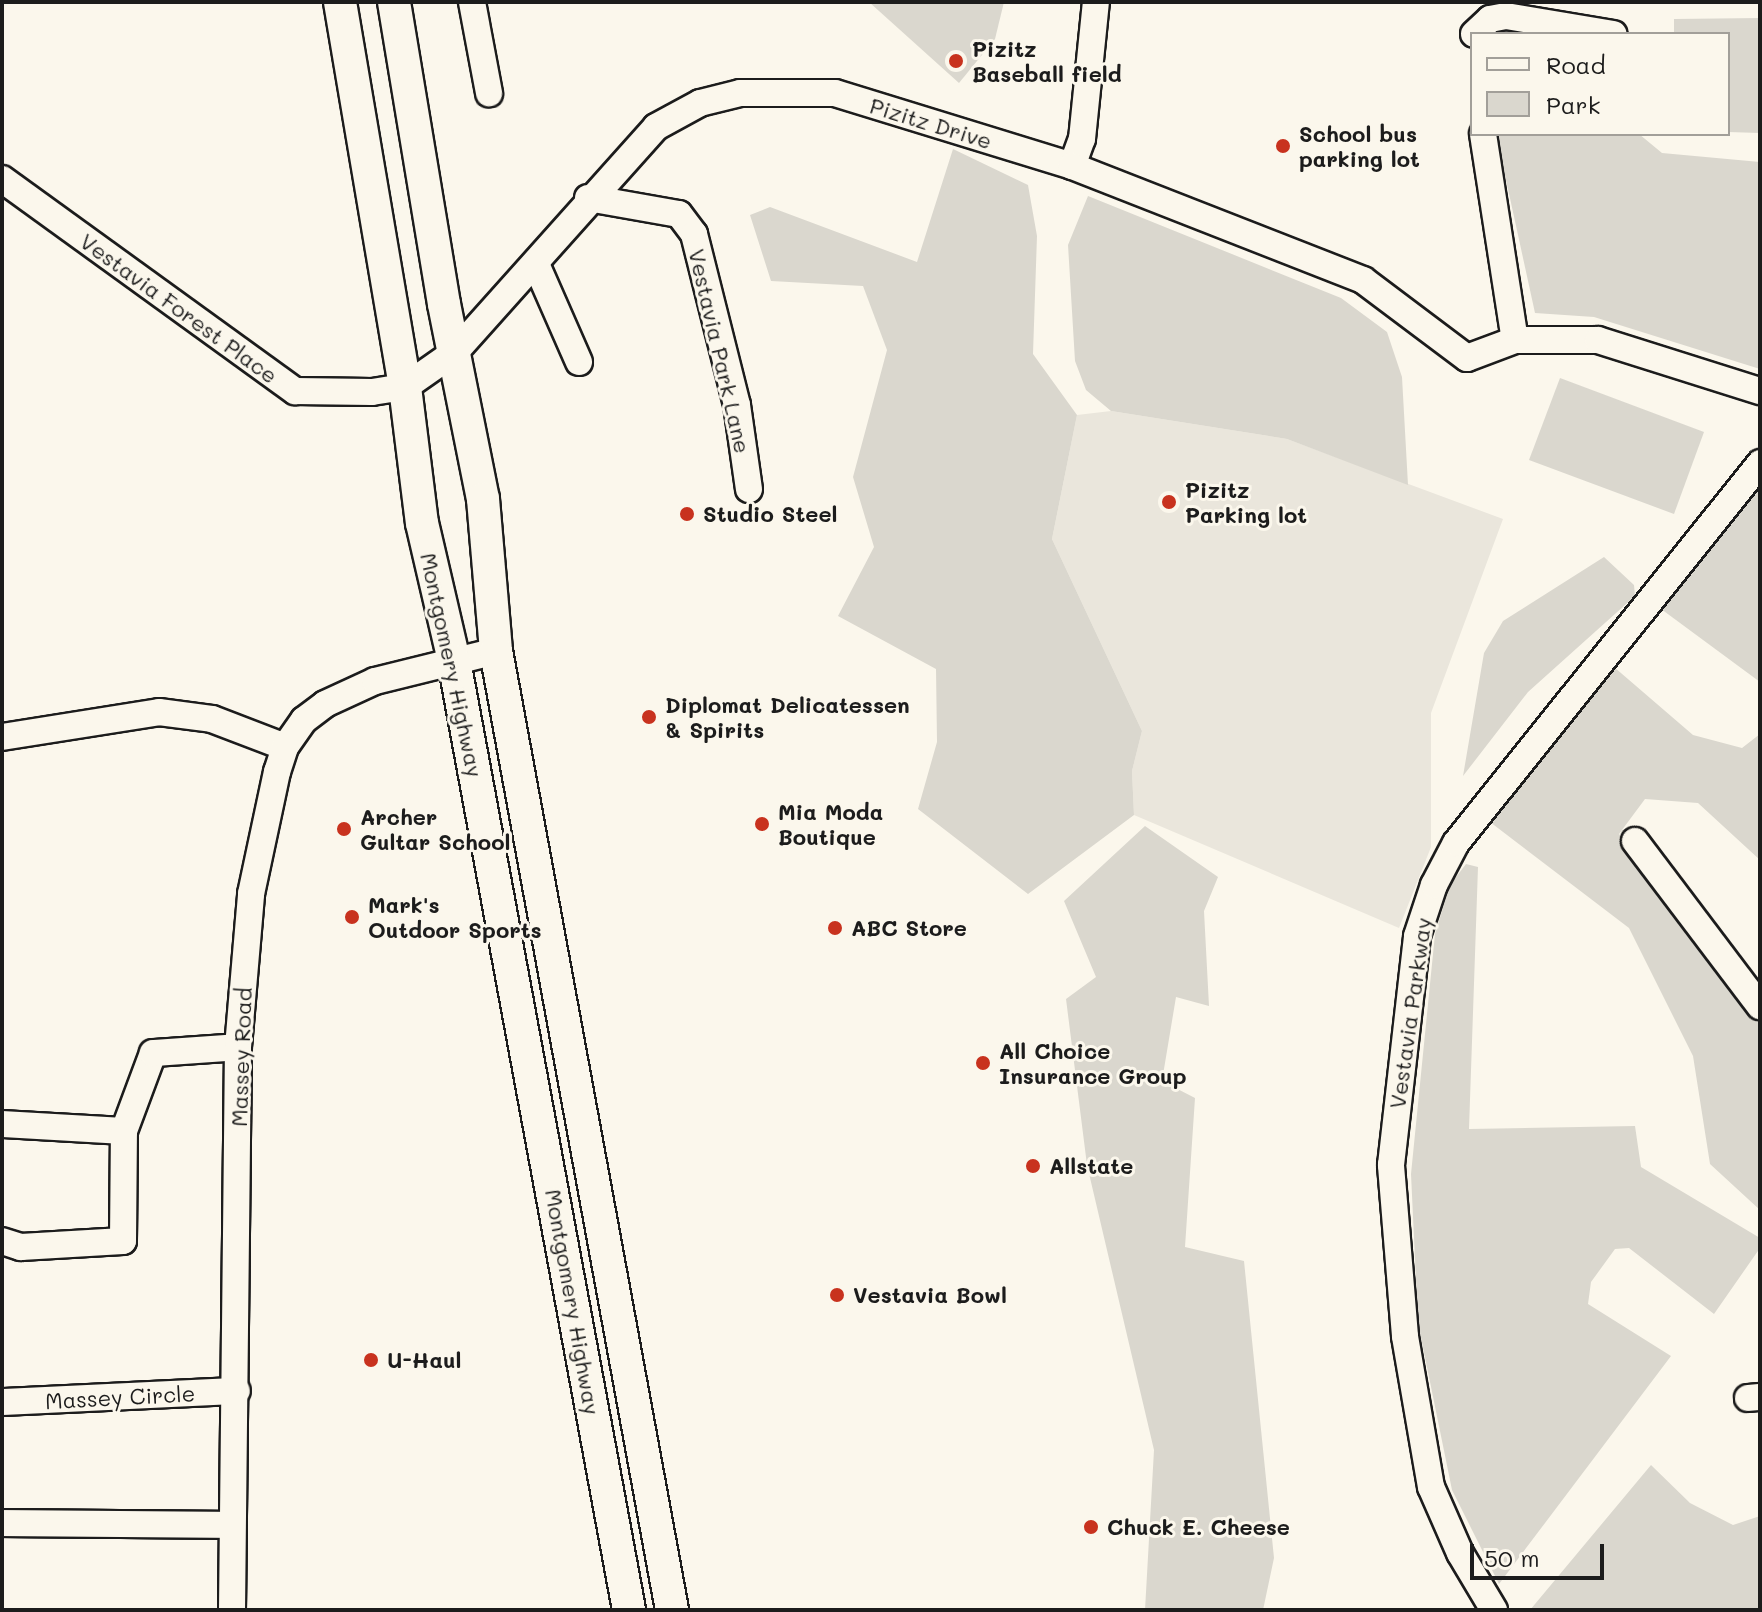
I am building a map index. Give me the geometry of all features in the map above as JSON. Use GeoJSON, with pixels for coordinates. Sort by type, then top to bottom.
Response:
{"type":"FeatureCollection","features":[{"type":"Feature","properties":{"kind":"main road","name":"Montgomery Highway"},"geometry":{"type":"LineString","coordinates":[[340,2],[405,387],[422,523],[454,661],[629,1610]]}},
{"type":"Feature","properties":{"kind":"main road","name":"Montgomery Highway"},"geometry":{"type":"LineString","coordinates":[[394,2],[483,499],[496,651],[672,1610]]}},
{"type":"Feature","properties":{"kind":"street"},"geometry":{"type":"LineString","coordinates":[[472,2],[489,93]]}},
{"type":"Feature","properties":{"kind":"street"},"geometry":{"type":"LineString","coordinates":[[1072,166],[1082,139],[1096,2]]}},
{"type":"Feature","properties":{"kind":"street"},"geometry":{"type":"LineString","coordinates":[[1477,32],[1490,19],[1506,16],[1602,32]]}},
{"type":"Feature","properties":{"kind":"street","name":"Pizitz Drive"},"geometry":{"type":"LineString","coordinates":[[455,352],[536,264],[588,198],[656,127],[700,103],[740,93],[835,93],[1072,166],[1363,280],[1467,358],[1515,340]]}},
{"type":"Feature","properties":{"kind":"street"},"geometry":{"type":"LineString","coordinates":[[1483,136],[1515,340],[1598,340],[1760,391]]}},
{"type":"Feature","properties":{"kind":"street","name":"Vestavia Forest Place"},"geometry":{"type":"LineString","coordinates":[[2,179],[295,391],[330,395],[405,387],[455,352]]}},
{"type":"Feature","properties":{"kind":"street","name":"Vestavia Park Lane"},"geometry":{"type":"LineString","coordinates":[[588,198],[679,214],[694,234],[737,405],[749,489]]}},
{"type":"Feature","properties":{"kind":"street"},"geometry":{"type":"LineString","coordinates":[[536,264],[579,362]]}},
{"type":"Feature","properties":{"kind":"street","name":"Vestavia Parkway"},"geometry":{"type":"LineString","coordinates":[[1494,1610],[1460,1553],[1431,1487],[1405,1336],[1391,1165],[1417,936],[1434,885],[1456,843],[1760,463]]}},
{"type":"Feature","properties":{"kind":"street","name":"Massey Road"},"geometry":{"type":"LineString","coordinates":[[232,1610],[229,1525],[237,1391],[238,1047],[251,894],[285,747],[304,720],[325,704],[375,681],[496,651]]}},
{"type":"Feature","properties":{"kind":"street"},"geometry":{"type":"LineString","coordinates":[[2,737],[159,712],[212,719],[285,747]]}},
{"type":"Feature","properties":{"kind":"street"},"geometry":{"type":"LineString","coordinates":[[1635,841],[1760,1006]]}},
{"type":"Feature","properties":{"kind":"street"},"geometry":{"type":"LineString","coordinates":[[2,1241],[21,1247],[123,1241],[124,1131],[153,1053],[238,1047]]}},
{"type":"Feature","properties":{"kind":"street"},"geometry":{"type":"LineString","coordinates":[[2,1124],[124,1131]]}},
{"type":"Feature","properties":{"kind":"street","name":"Massey Circle"},"geometry":{"type":"LineString","coordinates":[[2,1402],[237,1391]]}},
{"type":"Feature","properties":{"kind":"street"},"geometry":{"type":"LineString","coordinates":[[2,1523],[229,1525]]}},
{"type":"Feature","properties":{"kind":"shaded area"},"geometry":{"type":"Polygon","coordinates":[[[1111,411],[1287,439],[1503,519],[1431,713],[1431,847],[1399,928],[1134,815],[1132,771],[1142,731],[1052,539],[1077,415],[1111,411]]]}},
{"type":"Feature","properties":{"kind":"green space","name":"Pizitz Baseball field"},"geometry":{"type":"Polygon","coordinates":[[[869,2],[1004,2],[995,39],[959,83],[869,2]]]}},
{"type":"Feature","properties":{"kind":"green space"},"geometry":{"type":"Polygon","coordinates":[[[1760,18],[1760,133],[1730,132],[1730,32],[1674,32],[1674,19],[1760,18]]]}},
{"type":"Feature","properties":{"kind":"green space"},"geometry":{"type":"Polygon","coordinates":[[[1496,136],[1641,136],[1662,153],[1760,162],[1760,369],[1594,317],[1535,313],[1496,136]]]}},
{"type":"Feature","properties":{"kind":"green space"},"geometry":{"type":"Polygon","coordinates":[[[953,149],[1028,185],[1037,236],[1033,354],[1077,415],[1052,539],[1142,731],[1132,771],[1134,815],[1028,894],[918,809],[937,742],[936,669],[838,616],[874,547],[853,477],[887,350],[863,286],[771,281],[750,215],[770,207],[917,262],[953,149]]]}},
{"type":"Feature","properties":{"kind":"green space"},"geometry":{"type":"Polygon","coordinates":[[[1088,196],[1341,298],[1387,332],[1402,377],[1408,485],[1287,439],[1111,411],[1086,390],[1075,361],[1068,245],[1088,196]]]}},
{"type":"Feature","properties":{"kind":"green space"},"geometry":{"type":"Polygon","coordinates":[[[1560,378],[1704,432],[1674,514],[1529,460],[1560,378]]]}},
{"type":"Feature","properties":{"kind":"green space"},"geometry":{"type":"Polygon","coordinates":[[[1760,480],[1760,682],[1657,606],[1760,480]]]}},
{"type":"Feature","properties":{"kind":"green space"},"geometry":{"type":"Polygon","coordinates":[[[1604,557],[1634,585],[1635,596],[1528,692],[1463,776],[1484,653],[1503,621],[1604,557]]]}},
{"type":"Feature","properties":{"kind":"green space"},"geometry":{"type":"Polygon","coordinates":[[[1607,661],[1693,735],[1742,748],[1760,734],[1760,860],[1698,803],[1645,799],[1619,834],[1760,1017],[1760,1210],[1710,1164],[1693,1056],[1629,928],[1490,822],[1607,661]]]}},
{"type":"Feature","properties":{"kind":"green space"},"geometry":{"type":"Polygon","coordinates":[[[1145,826],[1218,877],[1204,911],[1209,1006],[1176,997],[1162,1081],[1195,1098],[1185,1247],[1244,1261],[1274,1558],[1263,1610],[1145,1610],[1154,1450],[1087,1165],[1066,999],[1096,977],[1064,901],[1145,826]]]}},
{"type":"Feature","properties":{"kind":"green space"},"geometry":{"type":"Polygon","coordinates":[[[1466,864],[1478,867],[1469,1129],[1635,1126],[1641,1167],[1760,1238],[1760,1248],[1714,1314],[1629,1248],[1615,1249],[1591,1282],[1588,1304],[1671,1356],[1499,1584],[1452,1490],[1418,1323],[1411,1174],[1435,934],[1450,885],[1466,864]]]}},
{"type":"Feature","properties":{"kind":"green space"},"geometry":{"type":"Polygon","coordinates":[[[1651,1465],[1690,1503],[1733,1525],[1760,1516],[1760,1610],[1530,1610],[1651,1465]]]}},
{"type":"Feature","properties":{"kind":"place","name":"Pizitz Baseball field"},"geometry":{"type":"Point","coordinates":[956,61]}},
{"type":"Feature","properties":{"kind":"place","name":"School bus parking lot"},"geometry":{"type":"Point","coordinates":[1283,146]}},
{"type":"Feature","properties":{"kind":"place","name":"Pizitz Parking lot"},"geometry":{"type":"Point","coordinates":[1169,502]}},
{"type":"Feature","properties":{"kind":"place","name":"Studio Steel"},"geometry":{"type":"Point","coordinates":[687,514]}},
{"type":"Feature","properties":{"kind":"place","name":"Diplomat Delicatessen & Spirits"},"geometry":{"type":"Point","coordinates":[649,717]}},
{"type":"Feature","properties":{"kind":"place","name":"Mia Moda Boutique"},"geometry":{"type":"Point","coordinates":[762,824]}},
{"type":"Feature","properties":{"kind":"place","name":"Archer Gultar School"},"geometry":{"type":"Point","coordinates":[344,829]}},
{"type":"Feature","properties":{"kind":"place","name":"Mark's Outdoor Sports"},"geometry":{"type":"Point","coordinates":[352,917]}},
{"type":"Feature","properties":{"kind":"place","name":"ABC Store"},"geometry":{"type":"Point","coordinates":[835,928]}},
{"type":"Feature","properties":{"kind":"place","name":"All Choice Insurance Group"},"geometry":{"type":"Point","coordinates":[983,1063]}},
{"type":"Feature","properties":{"kind":"place","name":"Allstate"},"geometry":{"type":"Point","coordinates":[1033,1166]}},
{"type":"Feature","properties":{"kind":"place","name":"Vestavia Bowl"},"geometry":{"type":"Point","coordinates":[837,1295]}},
{"type":"Feature","properties":{"kind":"place","name":"U-Haul"},"geometry":{"type":"Point","coordinates":[371,1360]}},
{"type":"Feature","properties":{"kind":"place","name":"Chuck E. Cheese"},"geometry":{"type":"Point","coordinates":[1091,1527]}}]}
